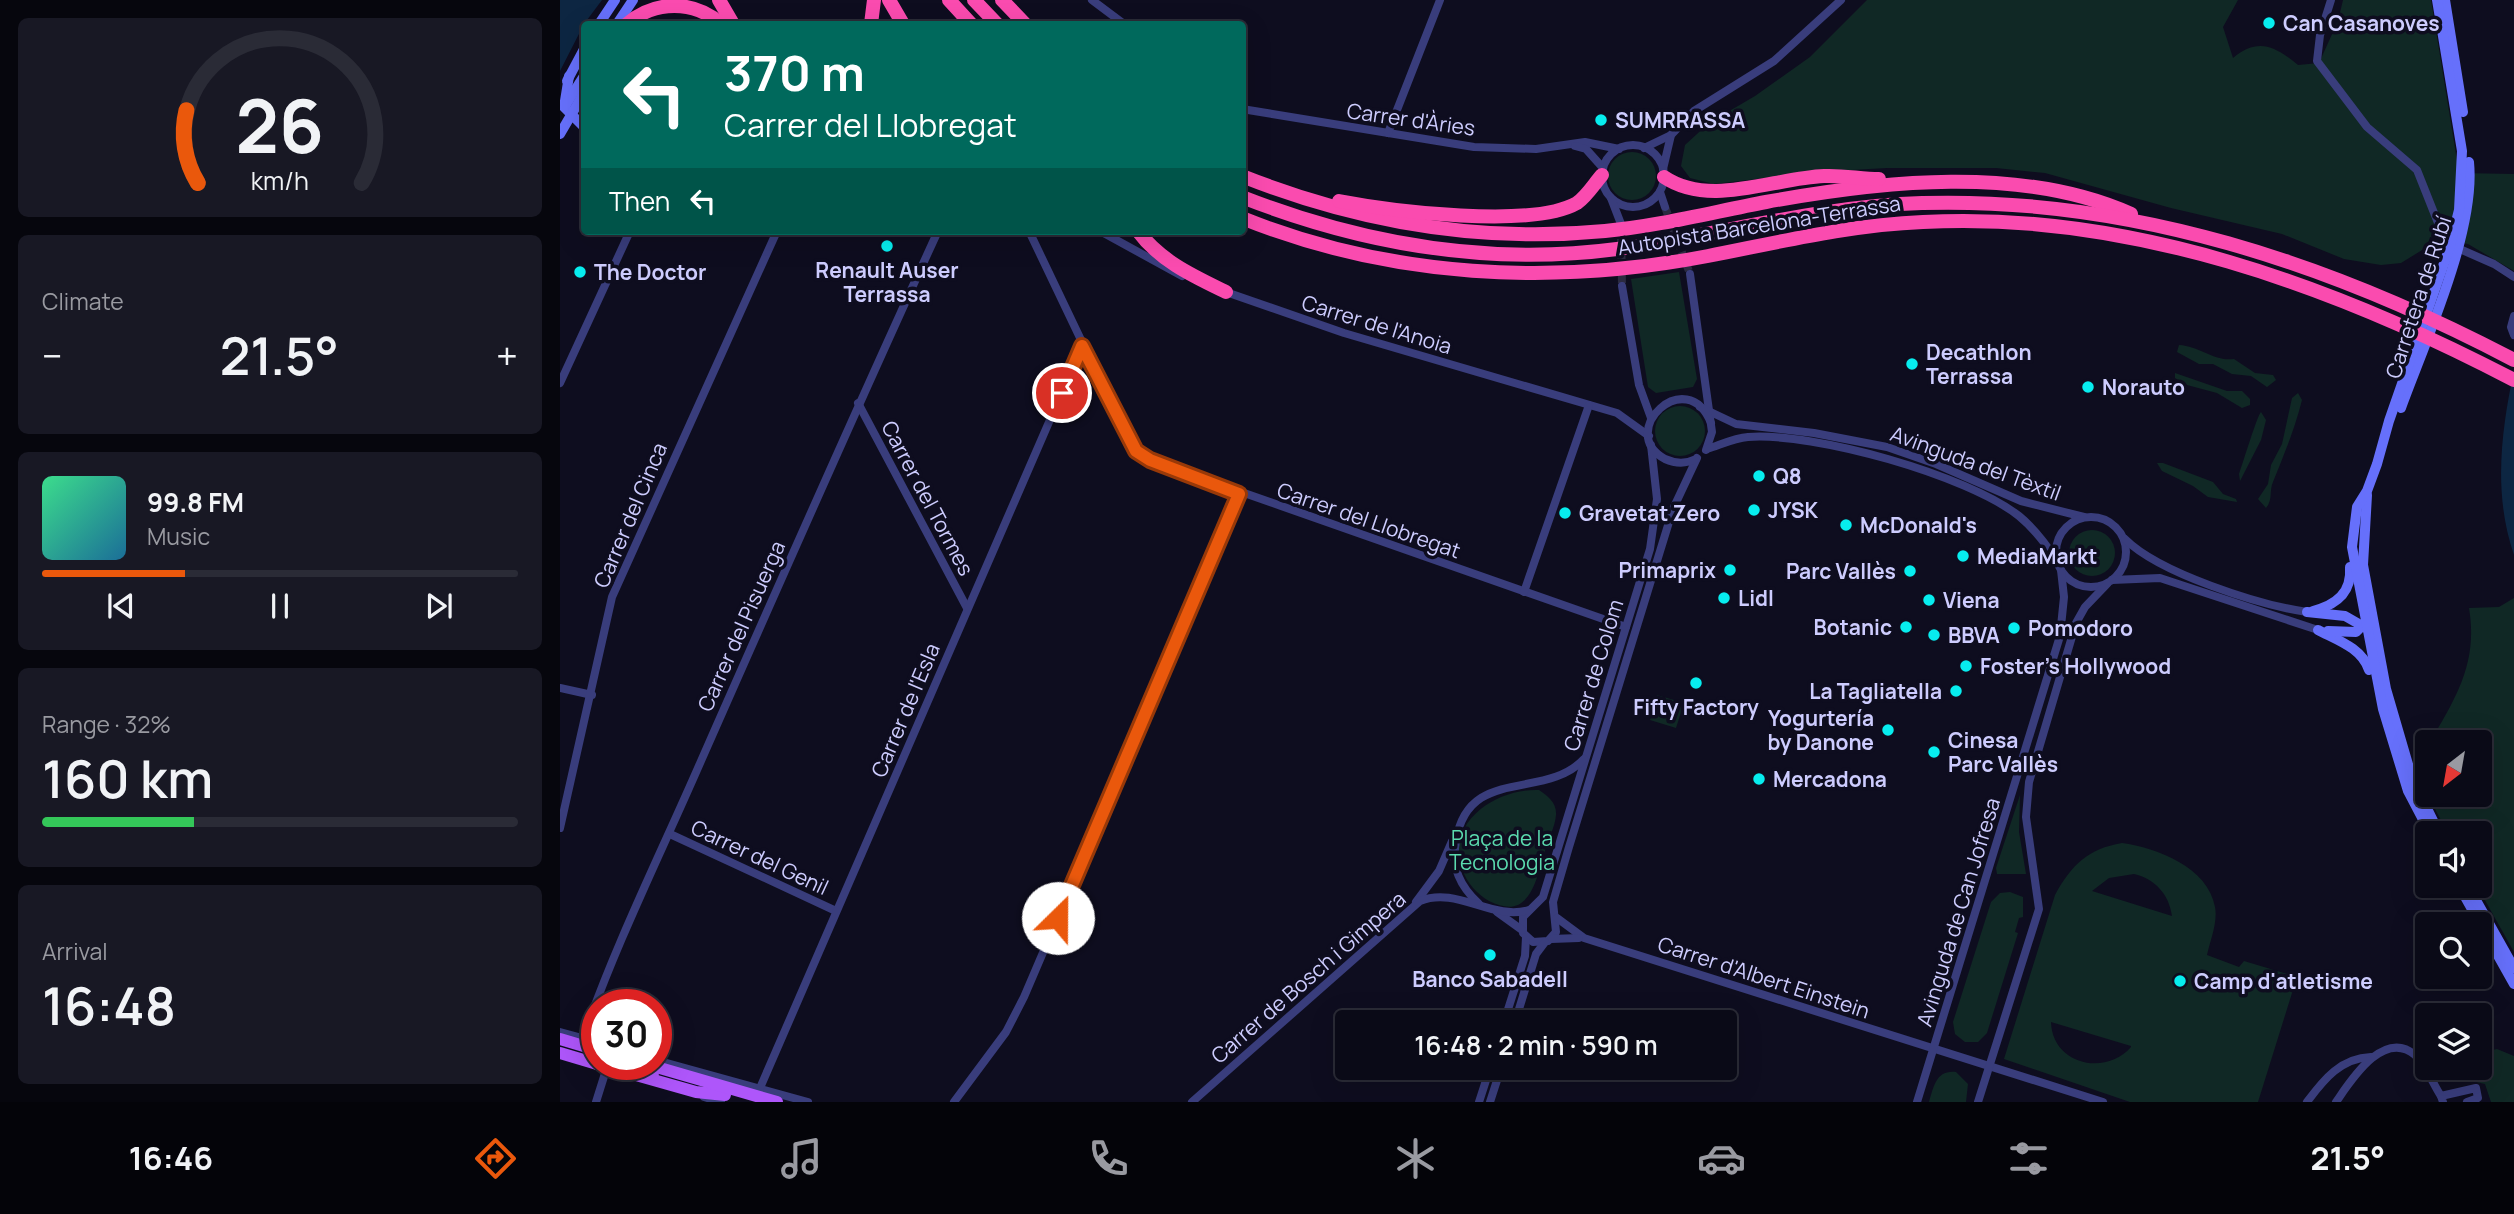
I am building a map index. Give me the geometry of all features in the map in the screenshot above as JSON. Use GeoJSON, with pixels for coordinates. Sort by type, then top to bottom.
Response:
{"type":"FeatureCollection","features":[{"type":"Feature","properties":{"kind":"highway"},"geometry":{"type":"LineString","coordinates":[[871,21],[874,0]]}},
{"type":"Feature","properties":{"kind":"highway"},"geometry":{"type":"LineString","coordinates":[[889,0],[901,21]]}},
{"type":"Feature","properties":{"kind":"highway"},"geometry":{"type":"LineString","coordinates":[[949,0],[968,21]]}},
{"type":"Feature","properties":{"kind":"highway"},"geometry":{"type":"LineString","coordinates":[[974,0],[994,21]]}},
{"type":"Feature","properties":{"kind":"highway"},"geometry":{"type":"LineString","coordinates":[[1002,0],[1022,21]]}},
{"type":"Feature","properties":{"kind":"highway"},"geometry":{"type":"LineString","coordinates":[[631,21],[647,9],[671,3],[694,6],[716,21]]}},
{"type":"Feature","properties":{"kind":"highway"},"geometry":{"type":"LineString","coordinates":[[716,3],[731,21]]}},
{"type":"Feature","properties":{"kind":"highway"},"geometry":{"type":"LineString","coordinates":[[1246,172],[1290,189],[1373,207],[1431,214],[1485,215],[1541,213],[1574,204],[1602,172]]}},
{"type":"Feature","properties":{"kind":"highway"},"geometry":{"type":"LineString","coordinates":[[1663,173],[1684,189],[1713,191],[1823,176],[1968,178],[1992,184]]}},
{"type":"Feature","properties":{"kind":"highway"},"geometry":{"type":"LineString","coordinates":[[1246,177],[1353,214],[1470,232],[1529,234],[1632,228],[1818,193],[1871,187],[1992,184],[2059,189],[2109,204],[2150,222]]}},
{"type":"Feature","properties":{"kind":"highway","name":"Autopista Barcelona-Terrassa"},"geometry":{"type":"LineString","coordinates":[[1246,199],[1286,214],[1368,237],[1448,250],[1501,254],[1555,254],[1616,249],[1812,214],[1920,203],[2034,205],[2150,222],[2244,247],[2391,300],[2514,360]]}},
{"type":"Feature","properties":{"kind":"highway","name":"Autopista Barcelona-Terrassa"},"geometry":{"type":"LineString","coordinates":[[1246,220],[1323,245],[1404,264],[1524,275],[1619,268],[1695,258],[1819,232],[1873,225],[1925,221],[2035,224],[2158,244],[2226,261],[2313,290],[2386,319],[2514,380]]}},
{"type":"Feature","properties":{"kind":"highway"},"geometry":{"type":"LineString","coordinates":[[1141,235],[1154,250],[1182,270],[1226,292]]}},
{"type":"Feature","properties":{"kind":"main road"},"geometry":{"type":"LineString","coordinates":[[601,21],[615,0]]}},
{"type":"Feature","properties":{"kind":"main road"},"geometry":{"type":"LineString","coordinates":[[619,21],[633,0]]}},
{"type":"Feature","properties":{"kind":"main road","name":"Carretera de Rubí"},"geometry":{"type":"LineString","coordinates":[[2425,821],[2408,791],[2401,745],[2386,722],[2365,626],[2352,547],[2357,507],[2367,491],[2387,435],[2389,421],[2432,298],[2452,253],[2468,202],[2470,167],[2439,1]]}},
{"type":"Feature","properties":{"kind":"main road","name":"Carretera de Rubí"},"geometry":{"type":"LineString","coordinates":[[2387,435],[2395,424],[2454,247],[2459,210],[2462,151],[2441,29],[2439,1]]}},
{"type":"Feature","properties":{"kind":"main road"},"geometry":{"type":"LineString","coordinates":[[560,93],[581,54]]}},
{"type":"Feature","properties":{"kind":"main road"},"geometry":{"type":"LineString","coordinates":[[569,76],[573,117]]}},
{"type":"Feature","properties":{"kind":"main road"},"geometry":{"type":"LineString","coordinates":[[573,117],[581,87]]}},
{"type":"Feature","properties":{"kind":"main road"},"geometry":{"type":"LineString","coordinates":[[560,134],[573,117],[581,100]]}},
{"type":"Feature","properties":{"kind":"main road","name":"Carretera de Rubí"},"geometry":{"type":"LineString","coordinates":[[2367,491],[2362,555],[2381,666],[2401,745],[2418,794],[2433,821]]}},
{"type":"Feature","properties":{"kind":"main road"},"geometry":{"type":"LineString","coordinates":[[2307,612],[2332,605],[2345,593],[2349,583],[2352,547]]}},
{"type":"Feature","properties":{"kind":"main road"},"geometry":{"type":"LineString","coordinates":[[2365,626],[2368,597]]}},
{"type":"Feature","properties":{"kind":"main road"},"geometry":{"type":"LineString","coordinates":[[2307,612],[2345,616],[2365,626],[2371,634],[2381,666]]}},
{"type":"Feature","properties":{"kind":"main road"},"geometry":{"type":"LineString","coordinates":[[2318,630],[2348,633],[2365,626]]}},
{"type":"Feature","properties":{"kind":"main road"},"geometry":{"type":"LineString","coordinates":[[2318,630],[2351,648],[2367,663],[2382,726],[2401,745]]}},
{"type":"Feature","properties":{"kind":"main road"},"geometry":{"type":"LineString","coordinates":[[2466,898],[2514,984]]}},
{"type":"Feature","properties":{"kind":"main road"},"geometry":{"type":"LineString","coordinates":[[2475,898],[2514,968]]}},
{"type":"Feature","properties":{"kind":"main road"},"geometry":{"type":"LineString","coordinates":[[560,1039],[581,1045]]}},
{"type":"Feature","properties":{"kind":"main road"},"geometry":{"type":"LineString","coordinates":[[560,1046],[581,1052]]}},
{"type":"Feature","properties":{"kind":"main road"},"geometry":{"type":"LineString","coordinates":[[560,1053],[581,1059]]}},
{"type":"Feature","properties":{"kind":"main road"},"geometry":{"type":"LineString","coordinates":[[672,1071],[777,1102]]}},
{"type":"Feature","properties":{"kind":"main road"},"geometry":{"type":"LineString","coordinates":[[650,1080],[700,1097],[754,1095]]}},
{"type":"Feature","properties":{"kind":"main road"},"geometry":{"type":"LineString","coordinates":[[659,1080],[723,1098]]}},
{"type":"Feature","properties":{"kind":"street"},"geometry":{"type":"LineString","coordinates":[[1092,0],[1120,21]]}},
{"type":"Feature","properties":{"kind":"street"},"geometry":{"type":"LineString","coordinates":[[1388,134],[1440,0]]}},
{"type":"Feature","properties":{"kind":"street"},"geometry":{"type":"LineString","coordinates":[[1644,148],[1671,135],[1694,111],[1774,61],[1841,0]]}},
{"type":"Feature","properties":{"kind":"street"},"geometry":{"type":"LineString","coordinates":[[2331,0],[2320,35],[2317,61],[2367,127],[2417,170],[2441,238],[2514,277]]}},
{"type":"Feature","properties":{"kind":"street","name":"Carrer d'Àries"},"geometry":{"type":"LineString","coordinates":[[1246,110],[1491,148],[1575,145],[1585,142],[1619,149]]}},
{"type":"Feature","properties":{"kind":"street"},"geometry":{"type":"LineString","coordinates":[[1665,207],[1660,192],[1671,135]]}},
{"type":"Feature","properties":{"kind":"street"},"geometry":{"type":"LineString","coordinates":[[1575,145],[1586,149],[1602,172]]}},
{"type":"Feature","properties":{"kind":"street"},"geometry":{"type":"LineString","coordinates":[[1621,224],[1604,188],[1602,172],[1606,160],[1619,149],[1636,145],[1659,160],[1663,173]]}},
{"type":"Feature","properties":{"kind":"street"},"geometry":{"type":"LineString","coordinates":[[1611,198],[1619,204],[1637,207],[1646,204],[1660,192]]}},
{"type":"Feature","properties":{"kind":"street"},"geometry":{"type":"LineString","coordinates":[[560,383],[628,235]]}},
{"type":"Feature","properties":{"kind":"street","name":"Carrer del Cinca"},"geometry":{"type":"LineString","coordinates":[[560,828],[612,597],[775,235]]}},
{"type":"Feature","properties":{"kind":"street","name":"Carrer del Pisuerga"},"geometry":{"type":"LineString","coordinates":[[600,989],[858,403],[936,235]]}},
{"type":"Feature","properties":{"kind":"street","name":"Carrer del Llobregat"},"geometry":{"type":"LineString","coordinates":[[1031,235],[1082,346],[1136,451],[1150,460],[1239,494],[1626,627]]}},
{"type":"Feature","properties":{"kind":"street","name":"Carrer de l'Anoia"},"geometry":{"type":"LineString","coordinates":[[1107,235],[1167,269],[1226,292],[1333,329],[1624,417],[1650,440]]}},
{"type":"Feature","properties":{"kind":"street"},"geometry":{"type":"LineString","coordinates":[[1622,286],[1639,386],[1651,418],[1650,440],[1661,457],[1675,463],[1697,458],[1711,441],[1711,423],[1706,407],[1690,274]]}},
{"type":"Feature","properties":{"kind":"street"},"geometry":{"type":"LineString","coordinates":[[2514,316],[2511,327],[2514,335]]}},
{"type":"Feature","properties":{"kind":"street","name":"Carrer de l'Esla"},"geometry":{"type":"LineString","coordinates":[[754,1095],[1082,346]]}},
{"type":"Feature","properties":{"kind":"street"},"geometry":{"type":"LineString","coordinates":[[1651,418],[1659,408],[1670,401],[1682,400],[1706,407]]}},
{"type":"Feature","properties":{"kind":"street","name":"Carrer del Tormes"},"geometry":{"type":"LineString","coordinates":[[858,403],[967,608]]}},
{"type":"Feature","properties":{"kind":"street"},"geometry":{"type":"LineString","coordinates":[[1524,592],[1589,405]]}},
{"type":"Feature","properties":{"kind":"street","name":"Avinguda del Tèxtil"},"geometry":{"type":"LineString","coordinates":[[1706,407],[1732,423],[1814,433],[1887,447],[1937,464],[2021,501],[2084,517]]}},
{"type":"Feature","properties":{"kind":"street","name":"Avinguda del Tèxtil"},"geometry":{"type":"LineString","coordinates":[[1707,449],[1743,438],[1766,438],[1855,451],[1909,466],[1958,484],[2015,513],[2043,539],[2057,561]]}},
{"type":"Feature","properties":{"kind":"street","name":"Carrer de Colom"},"geometry":{"type":"LineString","coordinates":[[1531,909],[1543,897],[1655,524],[1656,478],[1650,440]]}},
{"type":"Feature","properties":{"kind":"street","name":"Carrer de Colom"},"geometry":{"type":"LineString","coordinates":[[1555,916],[1555,894],[1649,585],[1679,492],[1697,458]]}},
{"type":"Feature","properties":{"kind":"street"},"geometry":{"type":"LineString","coordinates":[[954,1102],[1006,1032],[1024,997],[1239,494]]}},
{"type":"Feature","properties":{"kind":"street"},"geometry":{"type":"LineString","coordinates":[[2307,612],[2179,574],[2149,558],[2123,537],[2110,522],[2099,517],[2084,517],[2064,529],[2056,550],[2061,570],[2077,584],[2087,587],[2110,582],[2160,578],[2318,630]]}},
{"type":"Feature","properties":{"kind":"street"},"geometry":{"type":"LineString","coordinates":[[2110,582],[2126,561],[2123,537]]}},
{"type":"Feature","properties":{"kind":"street","name":"Avinguda de Can Jofresa"},"geometry":{"type":"LineString","coordinates":[[1917,1102],[2060,636],[2064,597],[2061,570]]}},
{"type":"Feature","properties":{"kind":"street","name":"Avinguda de Can Jofresa"},"geometry":{"type":"LineString","coordinates":[[1978,1102],[2039,909],[2026,817],[2030,774],[2076,623],[2085,607],[2110,582]]}},
{"type":"Feature","properties":{"kind":"street"},"geometry":{"type":"LineString","coordinates":[[560,688],[592,695]]}},
{"type":"Feature","properties":{"kind":"street"},"geometry":{"type":"LineString","coordinates":[[1413,906],[1440,871],[1468,811],[1495,789],[1555,780],[1573,771],[1586,757]]}},
{"type":"Feature","properties":{"kind":"street"},"geometry":{"type":"LineString","coordinates":[[1457,833],[1454,858],[1457,874],[1465,889],[1482,906]]}},
{"type":"Feature","properties":{"kind":"street","name":"Carrer del Genil"},"geometry":{"type":"LineString","coordinates":[[670,834],[836,911]]}},
{"type":"Feature","properties":{"kind":"street","name":"Carrer de Bosch i Gimpera"},"geometry":{"type":"LineString","coordinates":[[1192,1102],[1424,899],[1442,896],[1494,910],[1514,912],[1531,909]]}},
{"type":"Feature","properties":{"kind":"street"},"geometry":{"type":"LineString","coordinates":[[1508,1010],[1525,956],[1523,917],[1531,909],[1546,908],[1555,916],[1556,932],[1536,954],[1519,1010]]}},
{"type":"Feature","properties":{"kind":"street","name":"Carrer de Bosch i Gimpera"},"geometry":{"type":"LineString","coordinates":[[1494,910],[1524,933]]}},
{"type":"Feature","properties":{"kind":"street","name":"Carrer d'Albert Einstein"},"geometry":{"type":"LineString","coordinates":[[1555,916],[1584,938],[2104,1102]]}},
{"type":"Feature","properties":{"kind":"street"},"geometry":{"type":"LineString","coordinates":[[1524,933],[1532,942],[1548,940]]}},
{"type":"Feature","properties":{"kind":"street","name":"Carrer d'Albert Einstein"},"geometry":{"type":"LineString","coordinates":[[1548,940],[1584,938]]}},
{"type":"Feature","properties":{"kind":"street"},"geometry":{"type":"LineString","coordinates":[[560,1032],[581,1037]]}},
{"type":"Feature","properties":{"kind":"street"},"geometry":{"type":"LineString","coordinates":[[2307,1102],[2332,1072],[2350,1061],[2397,1049],[2407,1050],[2417,1057],[2442,1099],[2476,1088],[2478,1098],[2466,1102]]}},
{"type":"Feature","properties":{"kind":"street"},"geometry":{"type":"LineString","coordinates":[[2336,1102],[2371,1057]]}},
{"type":"Feature","properties":{"kind":"street"},"geometry":{"type":"LineString","coordinates":[[672,1065],[705,1074],[754,1095],[808,1102]]}},
{"type":"Feature","properties":{"kind":"street"},"geometry":{"type":"LineString","coordinates":[[596,1102],[601,1080]]}},
{"type":"Feature","properties":{"kind":"street"},"geometry":{"type":"LineString","coordinates":[[1479,1102],[1486,1080]]}},
{"type":"Feature","properties":{"kind":"street"},"geometry":{"type":"LineString","coordinates":[[1490,1102],[1497,1080]]}},
{"type":"Feature","properties":{"kind":"green space"},"geometry":{"type":"Polygon","coordinates":[[[1867,0],[2238,0],[2223,27],[2233,58],[2250,48],[2266,46],[2282,53],[2298,65],[2319,63],[2338,21],[2343,0],[2431,0],[2459,173],[2514,174],[2514,271],[2468,244],[2430,237],[2427,247],[2401,263],[2381,265],[2344,259],[2282,234],[2171,208],[2045,173],[1996,168],[1887,168],[1815,172],[1714,184],[1690,178],[1681,166],[1685,145],[1709,123],[1755,96],[1810,57],[1867,0]]]}},
{"type":"Feature","properties":{"kind":"green space"},"geometry":{"type":"Polygon","coordinates":[[[1632,152],[1649,159],[1656,176],[1649,193],[1632,200],[1615,193],[1608,176],[1615,159],[1632,152]]]}},
{"type":"Feature","properties":{"kind":"green space"},"geometry":{"type":"Polygon","coordinates":[[[1679,272],[1697,379],[1693,387],[1656,393],[1648,387],[1631,279],[1679,272]]]}},
{"type":"Feature","properties":{"kind":"green space"},"geometry":{"type":"Polygon","coordinates":[[[2179,345],[2220,358],[2234,359],[2255,373],[2273,375],[2276,380],[2267,387],[2251,376],[2232,374],[2213,364],[2199,364],[2177,352],[2179,345]]]}},
{"type":"Feature","properties":{"kind":"green space"},"geometry":{"type":"Polygon","coordinates":[[[2175,373],[2227,391],[2242,391],[2250,399],[2250,405],[2242,408],[2217,393],[2187,385],[2175,378],[2175,373]]]}},
{"type":"Feature","properties":{"kind":"green space"},"geometry":{"type":"Polygon","coordinates":[[[2298,393],[2302,400],[2266,508],[2258,499],[2268,484],[2271,465],[2282,444],[2292,398],[2298,393]]]}},
{"type":"Feature","properties":{"kind":"green space"},"geometry":{"type":"Polygon","coordinates":[[[1680,406],[1698,413],[1705,431],[1698,449],[1680,456],[1662,449],[1655,431],[1662,413],[1680,406]]]}},
{"type":"Feature","properties":{"kind":"green space"},"geometry":{"type":"Polygon","coordinates":[[[2261,412],[2266,420],[2261,440],[2240,481],[2239,474],[2261,412]]]}},
{"type":"Feature","properties":{"kind":"green space"},"geometry":{"type":"Polygon","coordinates":[[[2157,463],[2213,482],[2223,494],[2236,499],[2237,502],[2208,497],[2193,486],[2162,471],[2157,463]]]}},
{"type":"Feature","properties":{"kind":"green space"},"geometry":{"type":"Polygon","coordinates":[[[2092,530],[2108,537],[2115,553],[2108,569],[2092,576],[2076,569],[2069,553],[2076,537],[2092,530]]]}},
{"type":"Feature","properties":{"kind":"green space"},"geometry":{"type":"Polygon","coordinates":[[[2514,598],[2514,952],[2484,898],[2492,898],[2492,821],[2442,821],[2435,807],[2492,807],[2492,730],[2437,730],[2457,694],[2468,662],[2471,627],[2469,608],[2499,607],[2514,598]]]}},
{"type":"Feature","properties":{"kind":"green space"},"geometry":{"type":"Polygon","coordinates":[[[1657,695],[1684,703],[1676,728],[1650,720],[1657,695]]]}},
{"type":"Feature","properties":{"kind":"green space","name":"Plaça de la Tecnologia"},"geometry":{"type":"Polygon","coordinates":[[[1539,790],[1549,797],[1556,815],[1534,885],[1529,895],[1514,906],[1503,906],[1489,901],[1473,888],[1464,874],[1459,852],[1461,836],[1468,822],[1492,801],[1523,791],[1539,790]]]}},
{"type":"Feature","properties":{"kind":"green space"},"geometry":{"type":"Polygon","coordinates":[[[2020,795],[2019,832],[2026,874],[1997,874],[1996,868],[2020,795]]]}},
{"type":"Feature","properties":{"kind":"green space"},"geometry":{"type":"Polygon","coordinates":[[[2122,843],[2150,849],[2192,870],[2202,881],[2210,893],[2216,913],[2207,955],[2239,967],[2244,961],[2297,977],[2258,1102],[2130,1102],[2004,1059],[2055,895],[2082,860],[2122,843]],[[2134,874],[2109,878],[2092,891],[2172,916],[2168,901],[2160,889],[2142,876],[2134,874]],[[2051,1022],[2060,1048],[2082,1062],[2108,1062],[2131,1047],[2131,1046],[2051,1022]]]}},
{"type":"Feature","properties":{"kind":"green space"},"geometry":{"type":"Polygon","coordinates":[[[2010,892],[2023,897],[2023,917],[2019,918],[2015,932],[2018,933],[1987,1033],[1978,1042],[1965,1042],[1955,1034],[1953,1022],[1991,902],[2000,893],[2010,892]]]}},
{"type":"Feature","properties":{"kind":"green space"},"geometry":{"type":"Polygon","coordinates":[[[2497,1049],[2514,1056],[2514,1102],[2491,1102],[2485,1084],[2472,1081],[2492,1080],[2492,1050],[2497,1049]]]}},
{"type":"Feature","properties":{"kind":"green space"},"geometry":{"type":"Polygon","coordinates":[[[1956,1072],[1968,1084],[1966,1102],[1929,1102],[1940,1076],[1956,1072]]]}},
{"type":"Feature","properties":{"kind":"water"},"geometry":{"type":"Polygon","coordinates":[[[560,0],[602,0],[586,21],[581,21],[581,30],[560,71],[560,0]]]}},
{"type":"Feature","properties":{"kind":"water"},"geometry":{"type":"Polygon","coordinates":[[[2514,370],[2514,555],[2503,509],[2501,463],[2514,370]]]}},
{"type":"Feature","properties":{"kind":"tunnel"},"geometry":{"type":"LineString","coordinates":[[1665,207],[1690,274]]}},
{"type":"Feature","properties":{"kind":"tunnel"},"geometry":{"type":"LineString","coordinates":[[1621,227],[1622,286]]}},
{"type":"Feature","properties":{"kind":"place","name":"Can Casanoves"},"geometry":{"type":"Point","coordinates":[2269,23]}},
{"type":"Feature","properties":{"kind":"place","name":"SUMRRASSA"},"geometry":{"type":"Point","coordinates":[1601,120]}},
{"type":"Feature","properties":{"kind":"place","name":"Renault Auser Terrassa"},"geometry":{"type":"Point","coordinates":[887,246]}},
{"type":"Feature","properties":{"kind":"place","name":"The Doctor"},"geometry":{"type":"Point","coordinates":[580,272]}},
{"type":"Feature","properties":{"kind":"place","name":"Decathlon Terrassa"},"geometry":{"type":"Point","coordinates":[1912,364]}},
{"type":"Feature","properties":{"kind":"place","name":"Norauto"},"geometry":{"type":"Point","coordinates":[2088,387]}},
{"type":"Feature","properties":{"kind":"place","name":"Q8"},"geometry":{"type":"Point","coordinates":[1759,476]}},
{"type":"Feature","properties":{"kind":"place","name":"JYSK"},"geometry":{"type":"Point","coordinates":[1754,510]}},
{"type":"Feature","properties":{"kind":"place","name":"Gravetat Zero"},"geometry":{"type":"Point","coordinates":[1565,513]}},
{"type":"Feature","properties":{"kind":"place","name":"McDonald's"},"geometry":{"type":"Point","coordinates":[1846,525]}},
{"type":"Feature","properties":{"kind":"place","name":"MediaMarkt"},"geometry":{"type":"Point","coordinates":[1963,556]}},
{"type":"Feature","properties":{"kind":"place","name":"Primaprix"},"geometry":{"type":"Point","coordinates":[1730,570]}},
{"type":"Feature","properties":{"kind":"place","name":"Parc Vallès"},"geometry":{"type":"Point","coordinates":[1910,571]}},
{"type":"Feature","properties":{"kind":"place","name":"Lidl"},"geometry":{"type":"Point","coordinates":[1724,598]}},
{"type":"Feature","properties":{"kind":"place","name":"Viena"},"geometry":{"type":"Point","coordinates":[1929,600]}},
{"type":"Feature","properties":{"kind":"place","name":"Botanic"},"geometry":{"type":"Point","coordinates":[1906,627]}},
{"type":"Feature","properties":{"kind":"place","name":"Pomodoro"},"geometry":{"type":"Point","coordinates":[2014,628]}},
{"type":"Feature","properties":{"kind":"place","name":"BBVA"},"geometry":{"type":"Point","coordinates":[1934,635]}},
{"type":"Feature","properties":{"kind":"place","name":"Foster's Hollywood"},"geometry":{"type":"Point","coordinates":[1966,666]}},
{"type":"Feature","properties":{"kind":"place","name":"Fifty Factory"},"geometry":{"type":"Point","coordinates":[1696,683]}},
{"type":"Feature","properties":{"kind":"place","name":"La Tagliatella"},"geometry":{"type":"Point","coordinates":[1956,691]}},
{"type":"Feature","properties":{"kind":"place","name":"Yogurtería by Danone"},"geometry":{"type":"Point","coordinates":[1888,730]}},
{"type":"Feature","properties":{"kind":"place","name":"Cinesa Parc Vallès"},"geometry":{"type":"Point","coordinates":[1934,752]}},
{"type":"Feature","properties":{"kind":"place","name":"Mercadona"},"geometry":{"type":"Point","coordinates":[1759,779]}},
{"type":"Feature","properties":{"kind":"place","name":"Banco Sabadell"},"geometry":{"type":"Point","coordinates":[1490,955]}},
{"type":"Feature","properties":{"kind":"place","name":"Camp d'atletisme"},"geometry":{"type":"Point","coordinates":[2180,981]}},
{"type":"Feature","properties":{"kind":"route"},"geometry":{"type":"LineString","coordinates":[[1058,918],[1239,494],[1150,460],[1136,451],[1082,346],[1062,393]]}}]}
